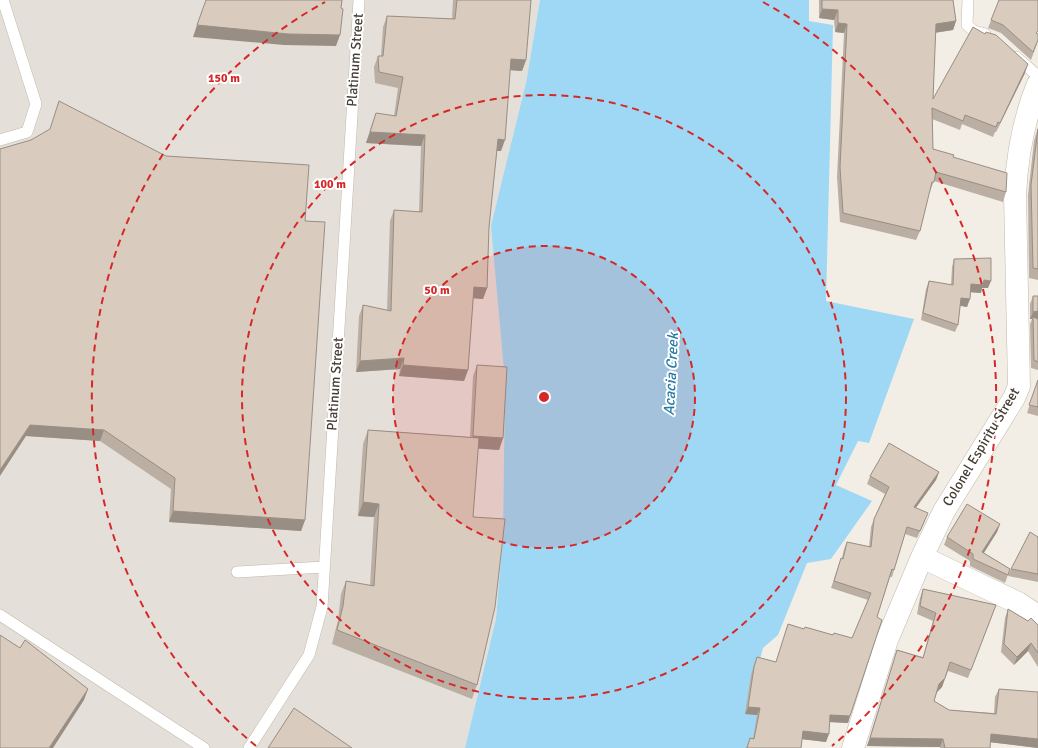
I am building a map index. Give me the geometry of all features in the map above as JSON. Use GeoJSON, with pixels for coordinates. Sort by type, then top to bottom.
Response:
{"type":"FeatureCollection","features":[{"type":"Feature","properties":{"kind":"street","name":"Colonel Espiritu Street"},"geometry":{"type":"LineString","coordinates":[[853,748],[887,640],[922,557],[944,511],[1014,398],[1019,386],[1015,195],[1016,168],[1025,119],[1038,84]]}},
{"type":"Feature","properties":{"kind":"street"},"geometry":{"type":"LineString","coordinates":[[922,557],[1018,603],[1038,616]]}},
{"type":"Feature","properties":{"kind":"lane"},"geometry":{"type":"LineString","coordinates":[[0,140],[27,132],[36,104],[3,0]]}},
{"type":"Feature","properties":{"kind":"lane","name":"Platinum Street"},"geometry":{"type":"LineString","coordinates":[[249,748],[309,655],[322,607],[359,0]]}},
{"type":"Feature","properties":{"kind":"lane"},"geometry":{"type":"LineString","coordinates":[[968,0],[967,20],[969,28],[996,38]]}},
{"type":"Feature","properties":{"kind":"lane"},"geometry":{"type":"LineString","coordinates":[[1006,48],[1038,76]]}},
{"type":"Feature","properties":{"kind":"lane"},"geometry":{"type":"LineString","coordinates":[[237,572],[324,567]]}},
{"type":"Feature","properties":{"kind":"lane"},"geometry":{"type":"LineString","coordinates":[[0,615],[204,748]]}},
{"type":"Feature","properties":{"kind":"shaded area"},"geometry":{"type":"Polygon","coordinates":[[[0,0],[540,0],[526,83],[505,381],[503,530],[496,619],[465,748],[0,748],[0,0]]]}},
{"type":"Feature","properties":{"kind":"water","name":"Acacia Creek"},"geometry":{"type":"Polygon","coordinates":[[[540,0],[809,0],[809,21],[833,25],[826,301],[914,319],[869,443],[858,441],[836,485],[872,501],[831,559],[807,563],[778,635],[763,648],[756,674],[771,748],[465,748],[496,619],[503,530],[505,381],[491,226],[526,83],[540,0]]]}},
{"type":"Feature","properties":{"kind":"building"},"geometry":{"type":"Polygon","coordinates":[[[206,0],[342,0],[341,8],[343,9],[340,35],[288,34],[197,25],[206,0]]]}},
{"type":"Feature","properties":{"kind":"building"},"geometry":{"type":"Polygon","coordinates":[[[457,0],[531,0],[526,60],[511,59],[505,140],[498,139],[489,227],[487,288],[474,287],[468,370],[403,365],[404,358],[360,361],[363,305],[391,311],[394,210],[422,212],[425,135],[370,132],[376,113],[396,116],[403,77],[379,72],[378,56],[383,56],[387,16],[455,19],[457,0]]]}},
{"type":"Feature","properties":{"kind":"building"},"geometry":{"type":"Polygon","coordinates":[[[822,0],[953,0],[956,21],[936,24],[933,99],[973,27],[985,34],[986,32],[996,35],[1028,64],[1000,123],[998,122],[996,127],[965,115],[963,121],[932,108],[933,149],[954,155],[953,157],[1007,173],[1006,192],[936,172],[934,182],[932,182],[920,231],[843,213],[840,167],[847,24],[838,23],[838,10],[822,9],[822,0]]]}},
{"type":"Feature","properties":{"kind":"building"},"geometry":{"type":"Polygon","coordinates":[[[999,0],[1038,0],[1038,31],[1036,33],[1038,34],[1038,40],[1033,52],[1003,25],[991,20],[999,0]]]}},
{"type":"Feature","properties":{"kind":"building"},"geometry":{"type":"Polygon","coordinates":[[[59,101],[166,156],[309,165],[305,221],[325,222],[305,520],[173,511],[175,478],[104,430],[30,425],[0,470],[0,149],[31,140],[50,129],[59,101]]]}},
{"type":"Feature","properties":{"kind":"building"},"geometry":{"type":"Polygon","coordinates":[[[1038,129],[1038,269],[1033,268],[1031,185],[1038,129]]]}},
{"type":"Feature","properties":{"kind":"building"},"geometry":{"type":"Polygon","coordinates":[[[991,258],[991,281],[984,280],[983,285],[971,284],[970,299],[961,298],[958,325],[923,313],[929,281],[953,285],[954,259],[991,258]]]}},
{"type":"Feature","properties":{"kind":"building"},"geometry":{"type":"Polygon","coordinates":[[[1033,296],[1038,296],[1038,311],[1033,312],[1033,296]]]}},
{"type":"Feature","properties":{"kind":"building"},"geometry":{"type":"Polygon","coordinates":[[[1033,317],[1038,319],[1038,362],[1034,360],[1033,317]]]}},
{"type":"Feature","properties":{"kind":"building"},"geometry":{"type":"Polygon","coordinates":[[[477,365],[507,367],[503,438],[473,436],[477,365]]]}},
{"type":"Feature","properties":{"kind":"building"},"geometry":{"type":"Polygon","coordinates":[[[1038,380],[1038,407],[1029,405],[1038,380]]]}},
{"type":"Feature","properties":{"kind":"building"},"geometry":{"type":"Polygon","coordinates":[[[368,430],[479,438],[473,517],[505,519],[495,607],[477,685],[337,630],[343,606],[346,581],[374,586],[379,504],[363,502],[368,430]]]}},
{"type":"Feature","properties":{"kind":"building"},"geometry":{"type":"Polygon","coordinates":[[[889,443],[939,472],[914,507],[928,513],[920,531],[907,527],[894,570],[892,569],[877,617],[882,620],[850,716],[830,715],[829,734],[803,731],[801,748],[747,748],[750,738],[754,739],[760,708],[748,707],[757,657],[776,662],[788,624],[804,629],[805,627],[833,635],[834,633],[852,638],[871,593],[834,581],[841,558],[843,559],[847,542],[871,547],[874,519],[889,487],[870,476],[889,443]]]}},
{"type":"Feature","properties":{"kind":"building"},"geometry":{"type":"Polygon","coordinates":[[[967,504],[1000,524],[982,552],[1010,569],[1008,575],[973,559],[973,554],[947,537],[967,504]]]}},
{"type":"Feature","properties":{"kind":"building"},"geometry":{"type":"Polygon","coordinates":[[[1030,532],[1038,537],[1038,574],[1011,569],[1030,532]]]}},
{"type":"Feature","properties":{"kind":"building"},"geometry":{"type":"Polygon","coordinates":[[[923,589],[996,605],[971,670],[950,662],[945,678],[939,684],[934,701],[949,710],[996,714],[999,689],[1038,692],[1038,739],[991,734],[990,748],[945,748],[943,739],[870,738],[897,650],[923,658],[936,613],[920,606],[923,589]]]}},
{"type":"Feature","properties":{"kind":"building"},"geometry":{"type":"Polygon","coordinates":[[[1008,609],[1028,621],[1031,618],[1038,625],[1038,653],[1031,643],[1017,657],[1004,644],[1008,609]]]}},
{"type":"Feature","properties":{"kind":"building"},"geometry":{"type":"Polygon","coordinates":[[[0,635],[20,648],[25,640],[88,689],[49,748],[0,748],[0,635]]]}},
{"type":"Feature","properties":{"kind":"building"},"geometry":{"type":"Polygon","coordinates":[[[294,708],[352,748],[268,748],[294,708]]]}}]}
